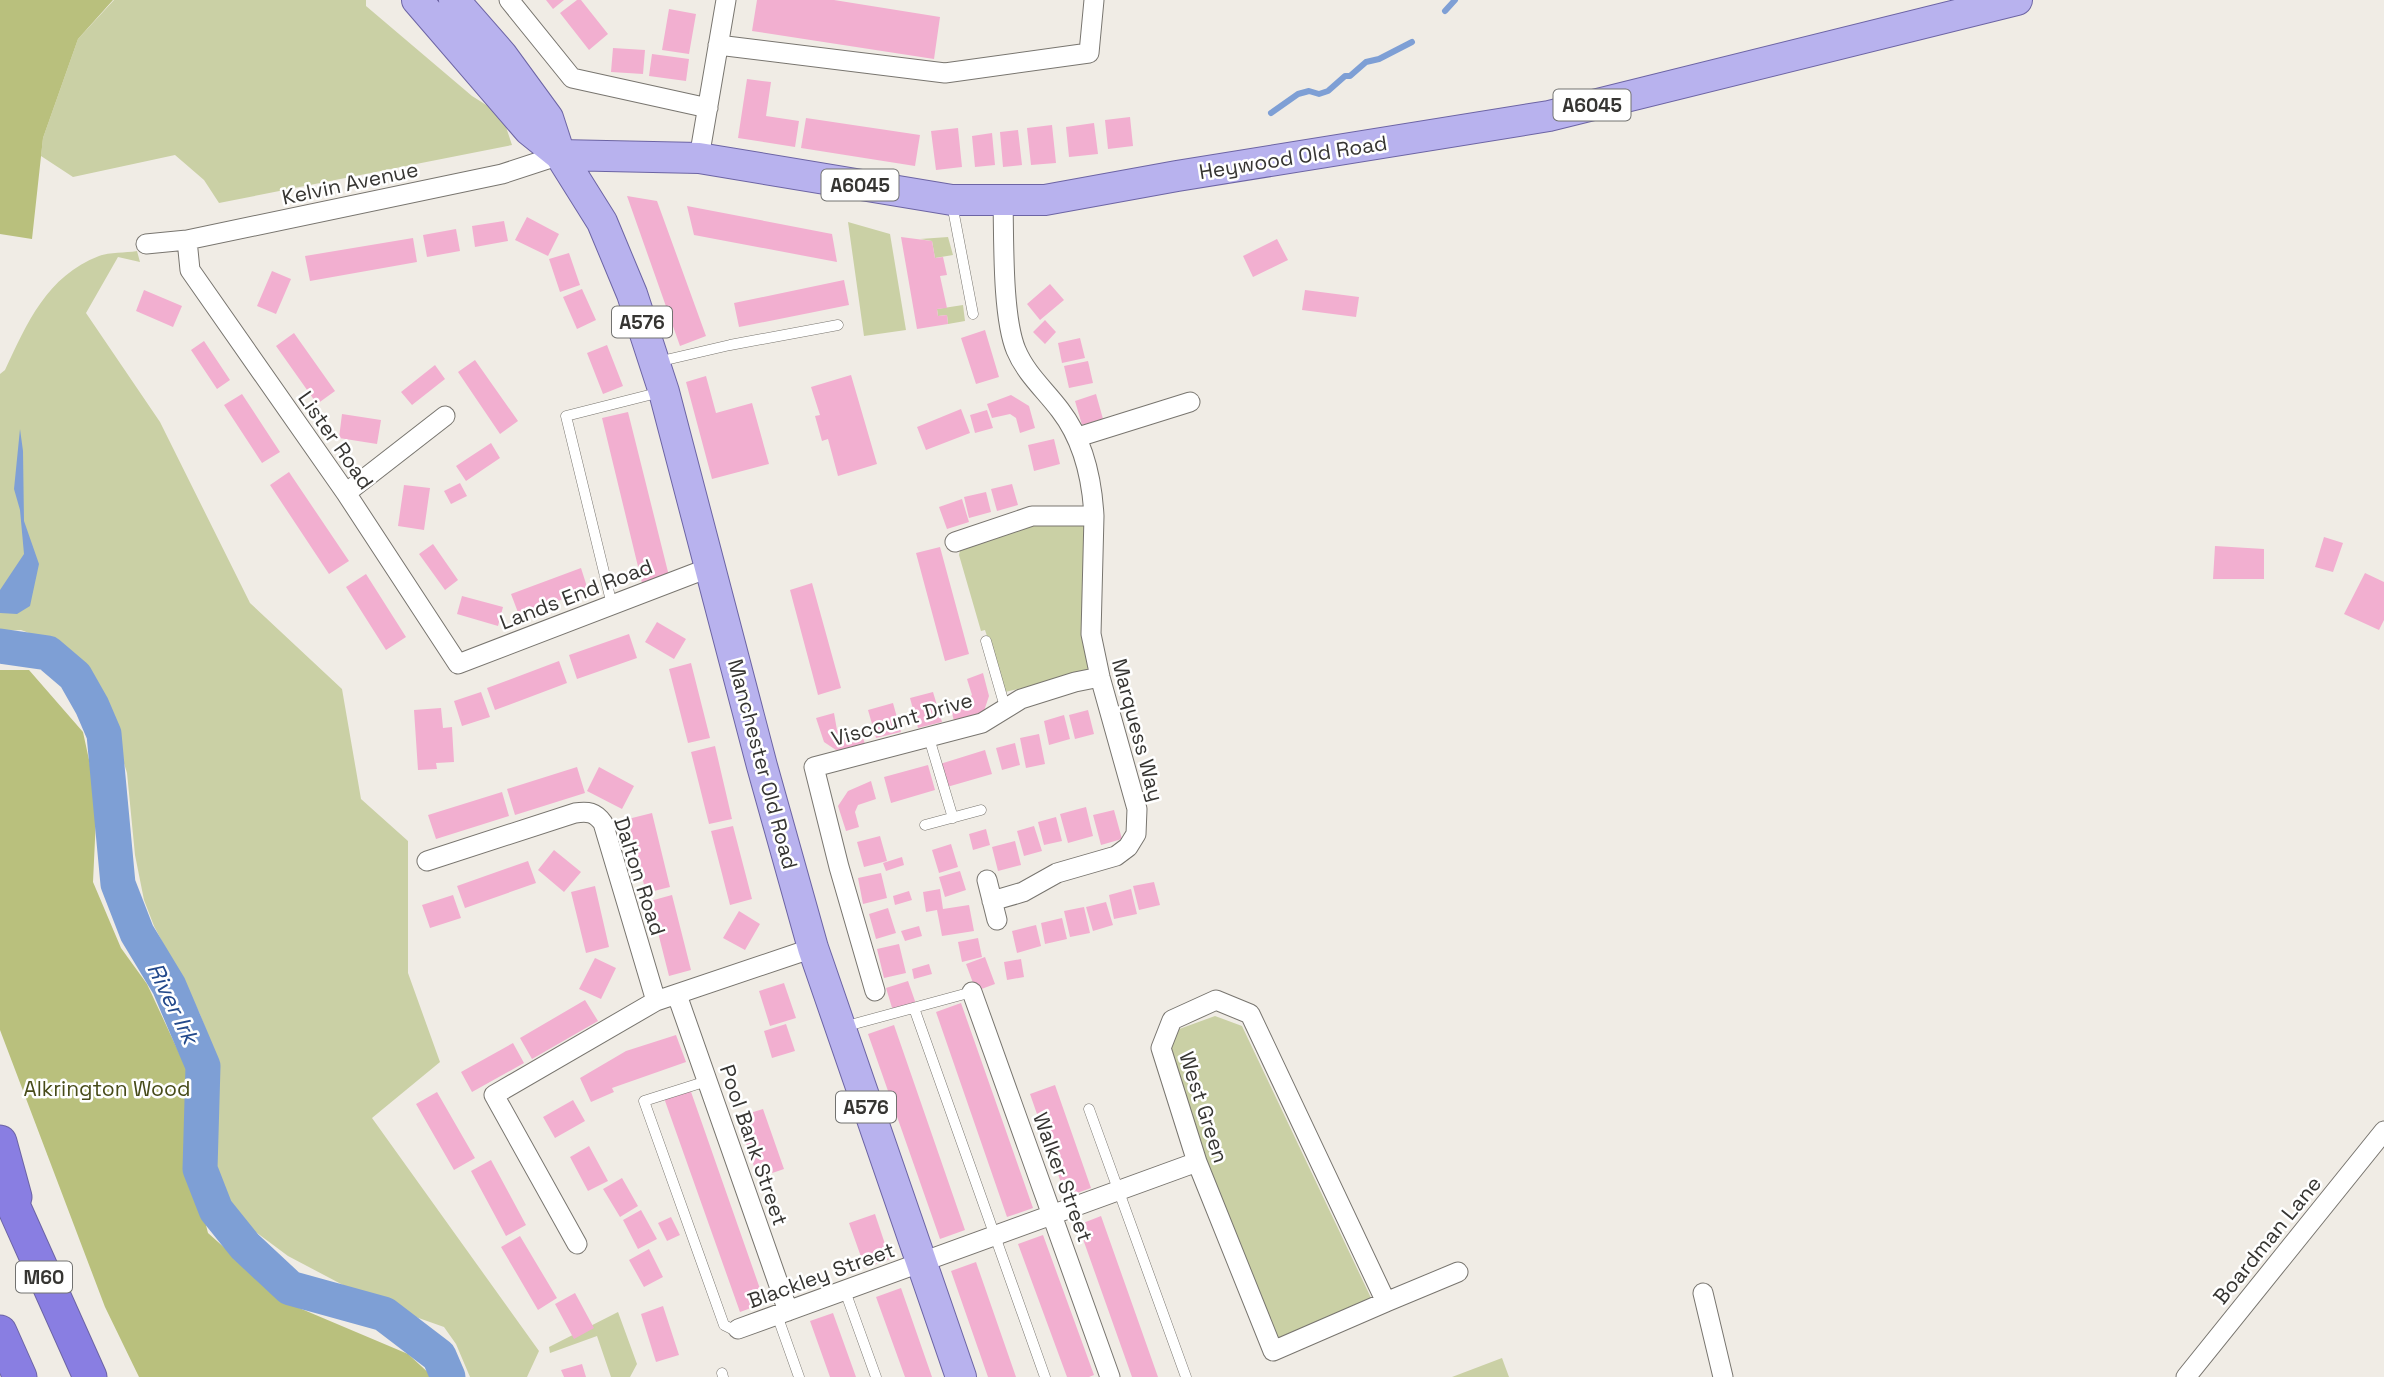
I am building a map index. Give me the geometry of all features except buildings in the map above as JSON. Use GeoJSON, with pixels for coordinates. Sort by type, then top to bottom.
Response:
{"type":"FeatureCollection","features":[{"type":"Feature","properties":{"kind":"highway","name":"M60"},"geometry":{"type":"LineString","coordinates":[[0,1142],[25,1235]]}},
{"type":"Feature","properties":{"kind":"highway","name":"M60"},"geometry":{"type":"LineString","coordinates":[[0,1176],[90,1377]]}},
{"type":"Feature","properties":{"kind":"highway"},"geometry":{"type":"LineString","coordinates":[[0,1332],[20,1377]]}},
{"type":"Feature","properties":{"kind":"main road","name":"Manchester Old Road"},"geometry":{"type":"LineString","coordinates":[[418,0],[529,130],[560,155]]}},
{"type":"Feature","properties":{"kind":"main road","name":"Manchester Old Road"},"geometry":{"type":"LineString","coordinates":[[454,0],[502,55],[548,118],[560,155],[596,212],[613,247],[656,362],[762,766],[813,948],[961,1377]]}},
{"type":"Feature","properties":{"kind":"main road","name":"Heywood Old Road"},"geometry":{"type":"LineString","coordinates":[[560,155],[699,158],[952,200],[1045,200],[1549,116],[2017,0]]}},
{"type":"Feature","properties":{"kind":"street"},"geometry":{"type":"LineString","coordinates":[[509,0],[572,78],[708,107]]}},
{"type":"Feature","properties":{"kind":"street"},"geometry":{"type":"LineString","coordinates":[[699,158],[726,0]]}},
{"type":"Feature","properties":{"kind":"street"},"geometry":{"type":"LineString","coordinates":[[718,45],[945,74],[1089,53],[1094,0]]}},
{"type":"Feature","properties":{"kind":"street","name":"Kelvin Avenue"},"geometry":{"type":"LineString","coordinates":[[146,244],[187,240],[502,174],[560,155]]}},
{"type":"Feature","properties":{"kind":"street","name":"Marquess Way"},"geometry":{"type":"LineString","coordinates":[[986,880],[994,911],[1057,873],[1116,856],[1128,847],[1136,834],[1137,809],[1094,652],[1090,614],[1093,497],[1078,437],[1059,408],[1029,374],[1014,345],[1008,310],[1003,200]]}},
{"type":"Feature","properties":{"kind":"street","name":"Lister Road"},"geometry":{"type":"LineString","coordinates":[[187,240],[190,270],[346,493],[458,664]]}},
{"type":"Feature","properties":{"kind":"street"},"geometry":{"type":"LineString","coordinates":[[1078,437],[1191,402]]}},
{"type":"Feature","properties":{"kind":"street"},"geometry":{"type":"LineString","coordinates":[[346,493],[445,416]]}},
{"type":"Feature","properties":{"kind":"street"},"geometry":{"type":"LineString","coordinates":[[955,542],[1032,516],[1094,516]]}},
{"type":"Feature","properties":{"kind":"street","name":"Lands End Road"},"geometry":{"type":"LineString","coordinates":[[458,664],[711,567]]}},
{"type":"Feature","properties":{"kind":"street","name":"Viscount Drive"},"geometry":{"type":"LineString","coordinates":[[875,991],[814,768],[982,723],[1021,699],[1100,677]]}},
{"type":"Feature","properties":{"kind":"street","name":"Dalton Road"},"geometry":{"type":"LineString","coordinates":[[427,861],[575,813],[588,811],[598,816],[603,823],[656,1001]]}},
{"type":"Feature","properties":{"kind":"street"},"geometry":{"type":"LineString","coordinates":[[577,1244],[494,1095],[656,1001],[813,948]]}},
{"type":"Feature","properties":{"kind":"street","name":"Walker Street"},"geometry":{"type":"LineString","coordinates":[[972,992],[1110,1377]]}},
{"type":"Feature","properties":{"kind":"street","name":"Pool Bank Street"},"geometry":{"type":"LineString","coordinates":[[677,995],[783,1313]]}},
{"type":"Feature","properties":{"kind":"street","name":"West Green"},"geometry":{"type":"LineString","coordinates":[[1386,1302],[1250,1014],[1216,1000],[1172,1020],[1161,1048],[1197,1162],[1273,1351],[1458,1272]]}},
{"type":"Feature","properties":{"kind":"street","name":"Boardman Lane"},"geometry":{"type":"LineString","coordinates":[[2186,1377],[2384,1131]]}},
{"type":"Feature","properties":{"kind":"street","name":"Blackley Street"},"geometry":{"type":"LineString","coordinates":[[738,1329],[1197,1162]]}},
{"type":"Feature","properties":{"kind":"street"},"geometry":{"type":"LineString","coordinates":[[1703,1293],[1723,1377]]}},
{"type":"Feature","properties":{"kind":"lane"},"geometry":{"type":"LineString","coordinates":[[952,200],[972,314]]}},
{"type":"Feature","properties":{"kind":"lane"},"geometry":{"type":"LineString","coordinates":[[656,362],[838,325]]}},
{"type":"Feature","properties":{"kind":"lane"},"geometry":{"type":"LineString","coordinates":[[612,605],[566,416],[664,392]]}},
{"type":"Feature","properties":{"kind":"lane"},"geometry":{"type":"LineString","coordinates":[[986,641],[1005,707]]}},
{"type":"Feature","properties":{"kind":"lane"},"geometry":{"type":"LineString","coordinates":[[929,738],[953,818]]}},
{"type":"Feature","properties":{"kind":"lane"},"geometry":{"type":"LineString","coordinates":[[925,825],[981,810]]}},
{"type":"Feature","properties":{"kind":"lane"},"geometry":{"type":"LineString","coordinates":[[839,1028],[972,992]]}},
{"type":"Feature","properties":{"kind":"lane"},"geometry":{"type":"LineString","coordinates":[[914,1008],[1045,1377]]}},
{"type":"Feature","properties":{"kind":"lane"},"geometry":{"type":"LineString","coordinates":[[707,1081],[644,1101],[724,1325],[738,1329]]}},
{"type":"Feature","properties":{"kind":"lane"},"geometry":{"type":"LineString","coordinates":[[1089,1109],[1186,1377]]}},
{"type":"Feature","properties":{"kind":"lane"},"geometry":{"type":"LineString","coordinates":[[845,1291],[876,1377]]}},
{"type":"Feature","properties":{"kind":"lane"},"geometry":{"type":"LineString","coordinates":[[783,1313],[799,1377]]}},
{"type":"Feature","properties":{"kind":"green space"},"geometry":{"type":"Polygon","coordinates":[[[0,0],[113,0],[78,39],[43,138],[32,239],[0,234],[0,0]]]}},
{"type":"Feature","properties":{"kind":"green space"},"geometry":{"type":"Polygon","coordinates":[[[114,0],[366,0],[366,6],[472,96],[502,115],[512,145],[219,203],[204,180],[175,155],[73,177],[41,156],[43,138],[78,39],[114,0]]]}},
{"type":"Feature","properties":{"kind":"green space"},"geometry":{"type":"Polygon","coordinates":[[[848,222],[890,234],[906,330],[864,336],[848,222]]]}},
{"type":"Feature","properties":{"kind":"green space"},"geometry":{"type":"Polygon","coordinates":[[[948,237],[953,255],[935,258],[932,241],[920,239],[948,237]]]}},
{"type":"Feature","properties":{"kind":"green space"},"geometry":{"type":"Polygon","coordinates":[[[137,251],[140,262],[118,257],[86,313],[160,422],[250,603],[342,689],[361,799],[408,841],[408,973],[440,1062],[372,1118],[539,1351],[527,1377],[470,1377],[456,1344],[444,1327],[379,1304],[288,1256],[229,1212],[215,1187],[211,1168],[210,1137],[215,1073],[210,1040],[144,900],[135,855],[127,773],[110,718],[84,672],[64,651],[45,639],[21,630],[0,631],[0,374],[5,370],[41,303],[65,276],[99,256],[137,251]]]}},
{"type":"Feature","properties":{"kind":"green space"},"geometry":{"type":"Polygon","coordinates":[[[963,305],[965,321],[948,324],[947,315],[938,316],[937,309],[963,305]]]}},
{"type":"Feature","properties":{"kind":"green space"},"geometry":{"type":"Polygon","coordinates":[[[1037,521],[1090,522],[1091,672],[1005,692],[985,630],[981,631],[959,555],[961,546],[1037,521]]]}},
{"type":"Feature","properties":{"kind":"green space","name":"Alkrington Wood"},"geometry":{"type":"Polygon","coordinates":[[[0,670],[29,670],[83,732],[97,797],[93,882],[121,948],[147,984],[187,1070],[189,1160],[208,1233],[285,1302],[408,1354],[433,1377],[139,1377],[105,1307],[0,1030],[0,670]]]}},
{"type":"Feature","properties":{"kind":"green space"},"geometry":{"type":"Polygon","coordinates":[[[1215,1016],[1242,1026],[1372,1300],[1273,1341],[1166,1058],[1171,1032],[1215,1016]]]}},
{"type":"Feature","properties":{"kind":"green space"},"geometry":{"type":"Polygon","coordinates":[[[618,1312],[637,1364],[630,1377],[611,1377],[597,1336],[550,1353],[549,1347],[618,1312]]]}},
{"type":"Feature","properties":{"kind":"green space"},"geometry":{"type":"Polygon","coordinates":[[[1502,1358],[1509,1377],[1452,1377],[1502,1358]]]}},
{"type":"Feature","properties":{"kind":"water"},"geometry":{"type":"Polygon","coordinates":[[[20,429],[24,521],[39,564],[30,606],[17,614],[0,613],[0,590],[24,554],[20,510],[14,489],[20,429]]]}},
{"type":"Feature","properties":{"kind":"waterway"},"geometry":{"type":"LineString","coordinates":[[1445,11],[1455,0]]}},
{"type":"Feature","properties":{"kind":"waterway"},"geometry":{"type":"LineString","coordinates":[[1271,113],[1298,94],[1328,91],[1366,62],[1379,59],[1412,42]]}},
{"type":"Feature","properties":{"kind":"waterway","name":"River Irk"},"geometry":{"type":"LineString","coordinates":[[0,646],[48,653],[75,676],[104,734],[118,884],[137,933],[169,986],[203,1066],[200,1169],[216,1210],[245,1246],[290,1288],[384,1314],[439,1356],[448,1377]]}}]}
